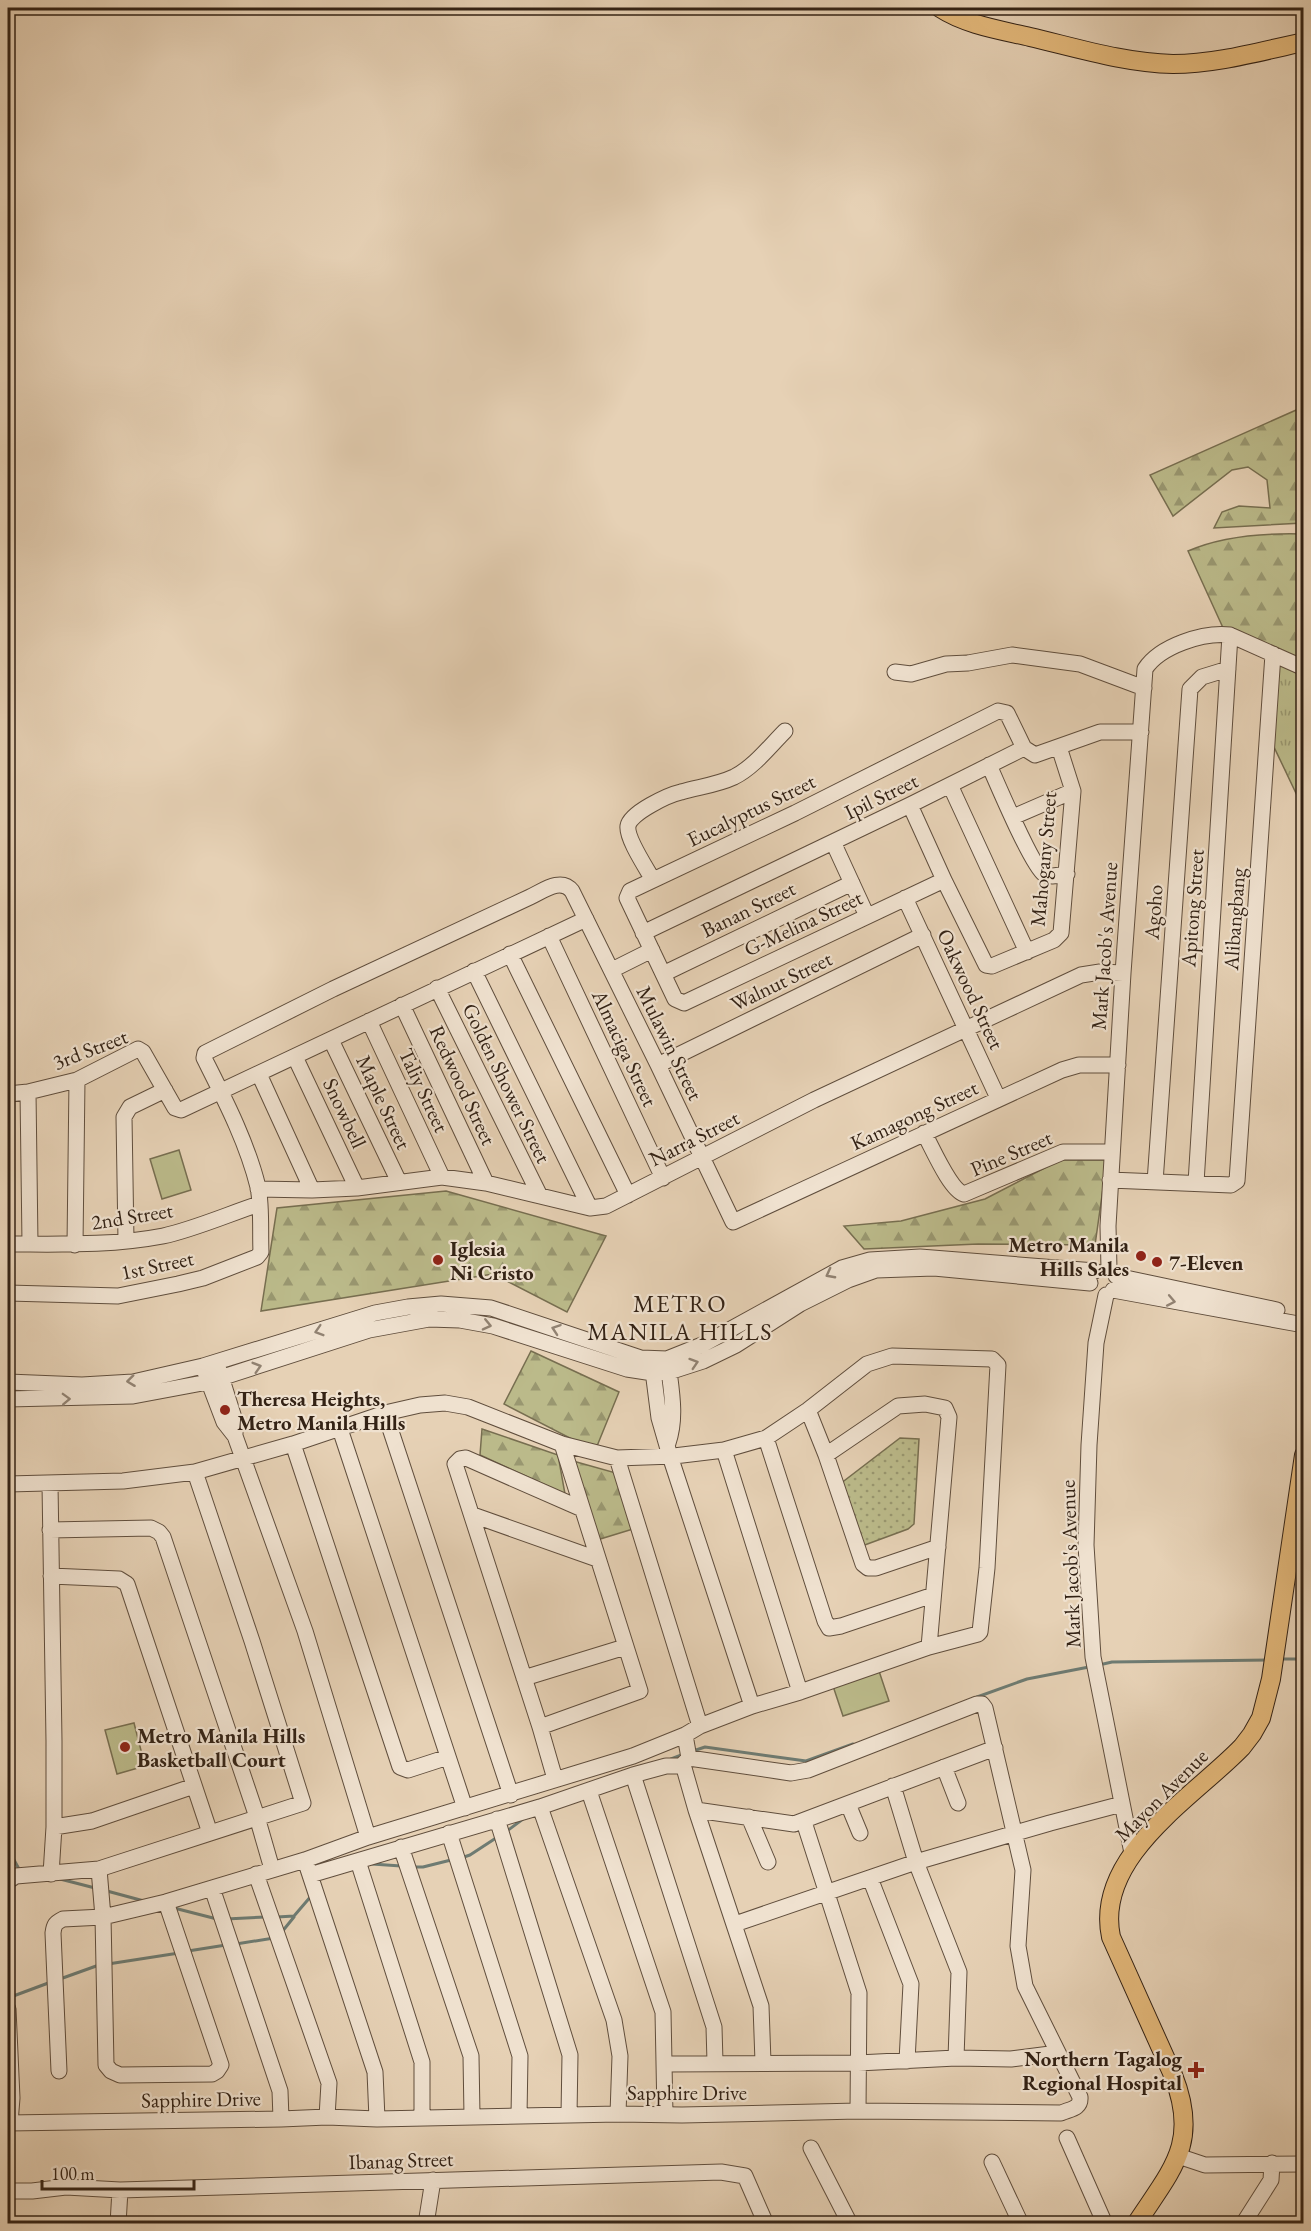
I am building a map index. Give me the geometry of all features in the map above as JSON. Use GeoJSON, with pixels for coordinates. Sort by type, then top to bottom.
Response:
{"type":"FeatureCollection","features":[{"type":"Feature","properties":{"kind":"main road"},"geometry":{"type":"LineString","coordinates":[[940,8],[952,16],[1115,58],[1173,64],[1221,59],[1304,42]]}},
{"type":"Feature","properties":{"kind":"main road","name":"Mayon Avenue"},"geometry":{"type":"LineString","coordinates":[[1136,2223],[1167,2177],[1178,2156],[1184,2129],[1178,2086],[1118,1956],[1110,1930],[1110,1912],[1114,1891],[1132,1853],[1151,1832],[1242,1747],[1261,1718],[1272,1672],[1304,1455]]}},
{"type":"Feature","properties":{"kind":"street","name":"Mark Jacob's Avenue"},"geometry":{"type":"LineString","coordinates":[[1132,1853],[1093,1657],[1087,1556],[1089,1445],[1107,1226],[1145,669],[1160,653],[1173,647],[1211,634],[1230,635]]}},
{"type":"Feature","properties":{"kind":"street"},"geometry":{"type":"LineString","coordinates":[[1230,635],[1304,668]]}},
{"type":"Feature","properties":{"kind":"street","name":"Apitong Street"},"geometry":{"type":"LineString","coordinates":[[1196,1183],[1230,635]]}},
{"type":"Feature","properties":{"kind":"street","name":"Alibangbang"},"geometry":{"type":"LineString","coordinates":[[1196,1183],[1234,1185],[1237,1181],[1272,654]]}},
{"type":"Feature","properties":{"kind":"street"},"geometry":{"type":"LineString","coordinates":[[895,672],[911,674],[946,664],[968,663],[1012,655],[1080,663],[1144,688]]}},
{"type":"Feature","properties":{"kind":"street","name":"Agoho"},"geometry":{"type":"LineString","coordinates":[[1155,1182],[1190,689],[1202,677],[1228,669]]}},
{"type":"Feature","properties":{"kind":"street","name":"Eucalyptus Street"},"geometry":{"type":"LineString","coordinates":[[680,1003],[675,999],[626,896],[630,891],[805,808],[998,711],[1007,712],[1024,748]]}},
{"type":"Feature","properties":{"kind":"street"},"geometry":{"type":"LineString","coordinates":[[653,880],[628,833],[629,823],[635,816],[678,792],[722,782],[736,776],[785,731]]}},
{"type":"Feature","properties":{"kind":"street","name":"Ipil Street"},"geometry":{"type":"LineString","coordinates":[[643,933],[1024,748],[1035,755],[1100,732],[1141,732]]}},
{"type":"Feature","properties":{"kind":"street","name":"Mahogany Street"},"geometry":{"type":"LineString","coordinates":[[910,805],[986,965],[992,966],[1054,940],[1061,933],[1073,791],[1059,747]]}},
{"type":"Feature","properties":{"kind":"street"},"geometry":{"type":"LineString","coordinates":[[989,765],[1012,817],[1042,873],[1050,876],[1067,874]]}},
{"type":"Feature","properties":{"kind":"street"},"geometry":{"type":"LineString","coordinates":[[950,785],[1027,952]]}},
{"type":"Feature","properties":{"kind":"street"},"geometry":{"type":"LineString","coordinates":[[1012,817],[1073,791]]}},
{"type":"Feature","properties":{"kind":"street"},"geometry":{"type":"LineString","coordinates":[[833,842],[867,916]]}},
{"type":"Feature","properties":{"kind":"street","name":"G-Melina Street"},"geometry":{"type":"LineString","coordinates":[[680,1003],[944,879]]}},
{"type":"Feature","properties":{"kind":"street","name":"Banan Street"},"geometry":{"type":"LineString","coordinates":[[663,974],[852,882]]}},
{"type":"Feature","properties":{"kind":"street","name":"Mulawin Street"},"geometry":{"type":"LineString","coordinates":[[220,1091],[204,1058],[205,1053],[333,989],[530,897],[554,886],[565,885],[572,891],[612,970],[733,1222]]}},
{"type":"Feature","properties":{"kind":"street","name":"Oakwood Street"},"geometry":{"type":"LineString","coordinates":[[905,898],[998,1098]]}},
{"type":"Feature","properties":{"kind":"street"},"geometry":{"type":"LineString","coordinates":[[126,1241],[124,1117],[130,1107],[165,1090],[178,1110],[586,919]]}},
{"type":"Feature","properties":{"kind":"street","name":"Walnut Street"},"geometry":{"type":"LineString","coordinates":[[658,1065],[923,935]]}},
{"type":"Feature","properties":{"kind":"street","name":"Almaciga Street"},"geometry":{"type":"LineString","coordinates":[[549,936],[663,1178]]}},
{"type":"Feature","properties":{"kind":"street"},"geometry":{"type":"LineString","coordinates":[[612,970],[652,950]]}},
{"type":"Feature","properties":{"kind":"street"},"geometry":{"type":"LineString","coordinates":[[510,954],[628,1195]]}},
{"type":"Feature","properties":{"kind":"street"},"geometry":{"type":"LineString","coordinates":[[474,971],[590,1208]]}},
{"type":"Feature","properties":{"kind":"street","name":"Narra Street"},"geometry":{"type":"LineString","coordinates":[[259,1197],[441,1177],[486,1183],[590,1208],[606,1206],[814,1100],[1081,975],[1100,972],[1123,974]]}},
{"type":"Feature","properties":{"kind":"street","name":"Golden Shower Street"},"geometry":{"type":"LineString","coordinates":[[437,988],[540,1196]]}},
{"type":"Feature","properties":{"kind":"street","name":"Redwood Street"},"geometry":{"type":"LineString","coordinates":[[402,1005],[486,1183]]}},
{"type":"Feature","properties":{"kind":"street","name":"Taliy Street"},"geometry":{"type":"LineString","coordinates":[[369,1021],[441,1177]]}},
{"type":"Feature","properties":{"kind":"street","name":"Maple Street"},"geometry":{"type":"LineString","coordinates":[[331,1040],[399,1182]]}},
{"type":"Feature","properties":{"kind":"street","name":"3rd Street"},"geometry":{"type":"LineString","coordinates":[[8,1094],[28,1092],[76,1080],[138,1049],[143,1052],[165,1090]]}},
{"type":"Feature","properties":{"kind":"street","name":"Snowbell"},"geometry":{"type":"LineString","coordinates":[[295,1057],[357,1188]]}},
{"type":"Feature","properties":{"kind":"street","name":"Kamagong Street"},"geometry":{"type":"LineString","coordinates":[[733,1222],[1062,1070],[1079,1065],[1118,1065]]}},
{"type":"Feature","properties":{"kind":"street"},"geometry":{"type":"LineString","coordinates":[[259,1074],[312,1190]]}},
{"type":"Feature","properties":{"kind":"street"},"geometry":{"type":"LineString","coordinates":[[75,1245],[76,1080]]}},
{"type":"Feature","properties":{"kind":"street"},"geometry":{"type":"LineString","coordinates":[[220,1091],[248,1158],[259,1197]]}},
{"type":"Feature","properties":{"kind":"street"},"geometry":{"type":"LineString","coordinates":[[28,1092],[30,1244]]}},
{"type":"Feature","properties":{"kind":"street","name":"Pine Street"},"geometry":{"type":"LineString","coordinates":[[924,1133],[958,1192],[964,1194],[1063,1152],[1112,1152]]}},
{"type":"Feature","properties":{"kind":"street"},"geometry":{"type":"LineString","coordinates":[[1110,1180],[1196,1183]]}},
{"type":"Feature","properties":{"kind":"street","name":"2nd Street"},"geometry":{"type":"LineString","coordinates":[[8,1244],[75,1245],[165,1235],[259,1197]]}},
{"type":"Feature","properties":{"kind":"street","name":"1st Street"},"geometry":{"type":"LineString","coordinates":[[8,1293],[118,1296],[203,1278],[259,1256],[261,1252],[259,1197]]}},
{"type":"Feature","properties":{"kind":"street"},"geometry":{"type":"LineString","coordinates":[[8,1399],[133,1396],[215,1380],[369,1330],[429,1319],[460,1320],[493,1326],[627,1369],[660,1366],[727,1332],[842,1268],[870,1260],[920,1257],[1102,1281],[1304,1316]]}},
{"type":"Feature","properties":{"kind":"street"},"geometry":{"type":"LineString","coordinates":[[1102,1281],[1304,1326]]}},
{"type":"Feature","properties":{"kind":"street"},"geometry":{"type":"LineString","coordinates":[[8,1382],[82,1385],[133,1382],[210,1364],[375,1313],[441,1304],[491,1308],[660,1366]]}},
{"type":"Feature","properties":{"kind":"street"},"geometry":{"type":"LineString","coordinates":[[8,1484],[123,1481],[195,1472],[243,1460],[385,1413],[420,1405],[456,1404],[468,1407],[562,1444],[617,1458],[669,1449],[724,1450],[766,1438],[808,1410],[867,1364],[892,1356],[992,1359],[998,1365],[987,1568],[980,1632],[752,1706],[633,1756],[368,1837],[307,1867],[272,1869],[166,1902],[103,1917],[63,1919],[54,1925],[59,2071]]}},
{"type":"Feature","properties":{"kind":"street"},"geometry":{"type":"LineString","coordinates":[[210,1364],[224,1422],[235,1436],[305,1631],[368,1837]]}},
{"type":"Feature","properties":{"kind":"street"},"geometry":{"type":"LineString","coordinates":[[660,1366],[673,1414],[669,1449],[752,1706]]}},
{"type":"Feature","properties":{"kind":"street"},"geometry":{"type":"LineString","coordinates":[[826,1455],[898,1406],[925,1404],[945,1408],[949,1417],[929,1647]]}},
{"type":"Feature","properties":{"kind":"street"},"geometry":{"type":"LineString","coordinates":[[808,1410],[826,1455],[863,1564],[868,1568],[876,1568],[938,1547]]}},
{"type":"Feature","properties":{"kind":"street"},"geometry":{"type":"LineString","coordinates":[[385,1413],[511,1795]]}},
{"type":"Feature","properties":{"kind":"street"},"geometry":{"type":"LineString","coordinates":[[340,1429],[465,1808]]}},
{"type":"Feature","properties":{"kind":"street"},"geometry":{"type":"LineString","coordinates":[[766,1438],[829,1628],[933,1595]]}},
{"type":"Feature","properties":{"kind":"street"},"geometry":{"type":"LineString","coordinates":[[293,1444],[400,1767],[408,1770],[448,1757]]}},
{"type":"Feature","properties":{"kind":"street"},"geometry":{"type":"LineString","coordinates":[[540,1726],[640,1691],[562,1444]]}},
{"type":"Feature","properties":{"kind":"street"},"geometry":{"type":"LineString","coordinates":[[724,1450],[800,1692]]}},
{"type":"Feature","properties":{"kind":"street"},"geometry":{"type":"LineString","coordinates":[[555,1779],[540,1726],[455,1466],[457,1461],[463,1457],[582,1509]]}},
{"type":"Feature","properties":{"kind":"street"},"geometry":{"type":"LineString","coordinates":[[617,1458],[700,1726]]}},
{"type":"Feature","properties":{"kind":"street"},"geometry":{"type":"LineString","coordinates":[[8,1881],[16,1876],[99,1869],[303,1803],[195,1472]]}},
{"type":"Feature","properties":{"kind":"street"},"geometry":{"type":"LineString","coordinates":[[50,1484],[54,1827],[51,1874]]}},
{"type":"Feature","properties":{"kind":"street"},"geometry":{"type":"LineString","coordinates":[[472,1515],[597,1559]]}},
{"type":"Feature","properties":{"kind":"street"},"geometry":{"type":"LineString","coordinates":[[50,1530],[151,1528],[163,1537],[257,1817],[272,1869]]}},
{"type":"Feature","properties":{"kind":"street"},"geometry":{"type":"LineString","coordinates":[[51,1576],[119,1579],[127,1584],[210,1833]]}},
{"type":"Feature","properties":{"kind":"street"},"geometry":{"type":"LineString","coordinates":[[524,1678],[625,1647]]}},
{"type":"Feature","properties":{"kind":"street","name":"Sapphire Drive"},"geometry":{"type":"LineString","coordinates":[[9,2123],[858,2111],[1061,2112],[1077,2107],[1080,2103],[1080,2097],[1025,1986],[1018,1946],[1023,1870],[995,1748],[982,1704],[808,1770],[791,1773],[685,1762],[633,1775],[540,1807],[401,1846],[358,1861],[307,1867]]}},
{"type":"Feature","properties":{"kind":"street"},"geometry":{"type":"LineString","coordinates":[[685,1736],[684,1768],[761,2006],[763,2062]]}},
{"type":"Feature","properties":{"kind":"street"},"geometry":{"type":"LineString","coordinates":[[696,1810],[794,1824],[804,1822],[995,1748]]}},
{"type":"Feature","properties":{"kind":"street"},"geometry":{"type":"LineString","coordinates":[[944,1767],[958,1803]]}},
{"type":"Feature","properties":{"kind":"street"},"geometry":{"type":"LineString","coordinates":[[633,1775],[714,2028],[715,2062]]}},
{"type":"Feature","properties":{"kind":"street"},"geometry":{"type":"LineString","coordinates":[[54,1827],[92,1821],[194,1786]]}},
{"type":"Feature","properties":{"kind":"street"},"geometry":{"type":"LineString","coordinates":[[893,1786],[916,1862],[958,1971],[956,2058]]}},
{"type":"Feature","properties":{"kind":"street"},"geometry":{"type":"LineString","coordinates":[[589,1791],[663,2012],[665,2114]]}},
{"type":"Feature","properties":{"kind":"street"},"geometry":{"type":"LineString","coordinates":[[848,1804],[860,1833]]}},
{"type":"Feature","properties":{"kind":"street"},"geometry":{"type":"LineString","coordinates":[[735,1924],[916,1862],[1122,1804]]}},
{"type":"Feature","properties":{"kind":"street"},"geometry":{"type":"LineString","coordinates":[[540,1807],[614,2020],[620,2056],[618,2114]]}},
{"type":"Feature","properties":{"kind":"street"},"geometry":{"type":"LineString","coordinates":[[749,1817],[768,1862]]}},
{"type":"Feature","properties":{"kind":"street"},"geometry":{"type":"LineString","coordinates":[[497,1819],[570,2055],[569,2115]]}},
{"type":"Feature","properties":{"kind":"street"},"geometry":{"type":"LineString","coordinates":[[804,1822],[859,1993],[858,2111]]}},
{"type":"Feature","properties":{"kind":"street"},"geometry":{"type":"LineString","coordinates":[[450,1833],[520,2056],[519,2116]]}},
{"type":"Feature","properties":{"kind":"street"},"geometry":{"type":"LineString","coordinates":[[401,1846],[471,2056],[472,2116]]}},
{"type":"Feature","properties":{"kind":"street"},"geometry":{"type":"LineString","coordinates":[[358,1861],[422,2062],[422,2117]]}},
{"type":"Feature","properties":{"kind":"street"},"geometry":{"type":"LineString","coordinates":[[307,1867],[375,2072],[377,2119]]}},
{"type":"Feature","properties":{"kind":"street"},"geometry":{"type":"LineString","coordinates":[[99,1869],[103,1917],[106,2065],[111,2071],[120,2075],[212,2074],[218,2071],[221,2065],[166,1902]]}},
{"type":"Feature","properties":{"kind":"street"},"geometry":{"type":"LineString","coordinates":[[256,1874],[329,2083],[327,2117]]}},
{"type":"Feature","properties":{"kind":"street"},"geometry":{"type":"LineString","coordinates":[[870,1878],[910,1984],[907,2061]]}},
{"type":"Feature","properties":{"kind":"street"},"geometry":{"type":"LineString","coordinates":[[212,1888],[280,2091],[281,2119]]}},
{"type":"Feature","properties":{"kind":"street"},"geometry":{"type":"LineString","coordinates":[[8,2009],[12,2098],[9,2123]]}},
{"type":"Feature","properties":{"kind":"street"},"geometry":{"type":"LineString","coordinates":[[665,2064],[1011,2059],[1058,2053]]}},
{"type":"Feature","properties":{"kind":"street"},"geometry":{"type":"LineString","coordinates":[[1067,2138],[1105,2223]]}},
{"type":"Feature","properties":{"kind":"street"},"geometry":{"type":"LineString","coordinates":[[811,2148],[850,2223]]}},
{"type":"Feature","properties":{"kind":"street"},"geometry":{"type":"LineString","coordinates":[[1178,2156],[1204,2165],[1304,2164]]}},
{"type":"Feature","properties":{"kind":"street"},"geometry":{"type":"LineString","coordinates":[[992,2162],[1021,2223]]}},
{"type":"Feature","properties":{"kind":"street"},"geometry":{"type":"LineString","coordinates":[[1244,2223],[1271,2180],[1272,2163]]}},
{"type":"Feature","properties":{"kind":"street","name":"Ibanag Street"},"geometry":{"type":"LineString","coordinates":[[8,2191],[66,2187],[120,2190],[693,2171],[745,2176],[766,2223]]}},
{"type":"Feature","properties":{"kind":"street"},"geometry":{"type":"LineString","coordinates":[[426,2223],[433,2180]]}},
{"type":"Feature","properties":{"kind":"street"},"geometry":{"type":"LineString","coordinates":[[118,2223],[120,2190]]}},
{"type":"Feature","properties":{"kind":"green space"},"geometry":{"type":"Polygon","coordinates":[[[1303,407],[1303,523],[1214,528],[1222,512],[1239,506],[1270,508],[1267,480],[1248,467],[1232,470],[1173,516],[1150,475],[1303,407]]]}},
{"type":"Feature","properties":{"kind":"green space"},"geometry":{"type":"Polygon","coordinates":[[[1303,534],[1303,661],[1224,630],[1188,551],[1244,536],[1303,534]]]}},
{"type":"Feature","properties":{"kind":"green space"},"geometry":{"type":"Polygon","coordinates":[[[1277,663],[1303,676],[1303,808],[1274,747],[1277,663]]]}},
{"type":"Feature","properties":{"kind":"green space"},"geometry":{"type":"Polygon","coordinates":[[[179,1150],[191,1190],[162,1199],[150,1159],[179,1150]]]}},
{"type":"Feature","properties":{"kind":"green space"},"geometry":{"type":"Polygon","coordinates":[[[1060,1160],[1107,1160],[1095,1245],[978,1244],[864,1249],[844,1226],[901,1221],[985,1199],[1060,1160]]]}},
{"type":"Feature","properties":{"kind":"green space"},"geometry":{"type":"Polygon","coordinates":[[[446,1191],[606,1236],[567,1312],[493,1274],[261,1311],[277,1208],[446,1191]]]}},
{"type":"Feature","properties":{"kind":"green space"},"geometry":{"type":"Polygon","coordinates":[[[531,1351],[619,1392],[595,1451],[504,1404],[531,1351]]]}},
{"type":"Feature","properties":{"kind":"green space"},"geometry":{"type":"Polygon","coordinates":[[[482,1429],[558,1455],[565,1494],[480,1455],[482,1429]]]}},
{"type":"Feature","properties":{"kind":"green space"},"geometry":{"type":"Polygon","coordinates":[[[900,1438],[919,1439],[914,1524],[908,1529],[862,1546],[840,1484],[900,1438]]]}},
{"type":"Feature","properties":{"kind":"green space"},"geometry":{"type":"Polygon","coordinates":[[[573,1461],[616,1473],[633,1529],[597,1540],[573,1461]]]}},
{"type":"Feature","properties":{"kind":"green space"},"geometry":{"type":"Polygon","coordinates":[[[879,1671],[889,1701],[843,1716],[833,1686],[879,1671]]]}},
{"type":"Feature","properties":{"kind":"green space","name":"Metro Manila Hills Basketball Court"},"geometry":{"type":"Polygon","coordinates":[[[134,1723],[145,1766],[117,1774],[105,1730],[134,1723]]]}},
{"type":"Feature","properties":{"kind":"waterway"},"geometry":{"type":"LineString","coordinates":[[1281,1659],[1304,1659]]}},
{"type":"Feature","properties":{"kind":"waterway"},"geometry":{"type":"LineString","coordinates":[[1099,1665],[1112,1662],[1269,1660]]}},
{"type":"Feature","properties":{"kind":"waterway"},"geometry":{"type":"LineString","coordinates":[[977,1697],[1027,1679],[1089,1667]]}},
{"type":"Feature","properties":{"kind":"waterway"},"geometry":{"type":"LineString","coordinates":[[693,1751],[705,1747],[806,1761],[853,1744]]}},
{"type":"Feature","properties":{"kind":"waterway"},"geometry":{"type":"LineString","coordinates":[[671,1759],[684,1754]]}},
{"type":"Feature","properties":{"kind":"waterway"},"geometry":{"type":"LineString","coordinates":[[507,1831],[523,1819]]}},
{"type":"Feature","properties":{"kind":"waterway"},"geometry":{"type":"LineString","coordinates":[[461,1858],[470,1855],[496,1838]]}},
{"type":"Feature","properties":{"kind":"waterway"},"geometry":{"type":"LineString","coordinates":[[8,1849],[19,1869],[22,1870]]}},
{"type":"Feature","properties":{"kind":"waterway"},"geometry":{"type":"LineString","coordinates":[[414,1867],[451,1860]]}},
{"type":"Feature","properties":{"kind":"waterway"},"geometry":{"type":"LineString","coordinates":[[372,1864],[401,1866]]}},
{"type":"Feature","properties":{"kind":"waterway"},"geometry":{"type":"LineString","coordinates":[[60,1879],[95,1888]]}},
{"type":"Feature","properties":{"kind":"waterway"},"geometry":{"type":"LineString","coordinates":[[107,1891],[144,1901]]}},
{"type":"Feature","properties":{"kind":"waterway"},"geometry":{"type":"LineString","coordinates":[[277,1917],[294,1916],[312,1895]]}},
{"type":"Feature","properties":{"kind":"waterway"},"geometry":{"type":"LineString","coordinates":[[174,1908],[217,1919]]}},
{"type":"Feature","properties":{"kind":"waterway"},"geometry":{"type":"LineString","coordinates":[[226,1919],[265,1917]]}},
{"type":"Feature","properties":{"kind":"waterway"},"geometry":{"type":"LineString","coordinates":[[281,1933],[294,1917]]}},
{"type":"Feature","properties":{"kind":"waterway"},"geometry":{"type":"LineString","coordinates":[[236,1944],[274,1938]]}},
{"type":"Feature","properties":{"kind":"waterway"},"geometry":{"type":"LineString","coordinates":[[188,1951],[226,1945]]}},
{"type":"Feature","properties":{"kind":"waterway"},"geometry":{"type":"LineString","coordinates":[[108,1964],[179,1953]]}},
{"type":"Feature","properties":{"kind":"waterway"},"geometry":{"type":"LineString","coordinates":[[60,1979],[99,1965]]}},
{"type":"Feature","properties":{"kind":"waterway"},"geometry":{"type":"LineString","coordinates":[[8,1998],[51,1982]]}},
{"type":"Feature","properties":{"kind":"place","name":"Metro Manila Hills Sales"},"geometry":{"type":"Point","coordinates":[1141,1256]}},
{"type":"Feature","properties":{"kind":"place","name":"Iglesia Ni Cristo"},"geometry":{"type":"Point","coordinates":[438,1260]}},
{"type":"Feature","properties":{"kind":"place","name":"7-Eleven"},"geometry":{"type":"Point","coordinates":[1157,1262]}},
{"type":"Feature","properties":{"kind":"place","name":"Theresa Heights, Metro Manila Hills"},"geometry":{"type":"Point","coordinates":[225,1410]}},
{"type":"Feature","properties":{"kind":"place","name":"Metro Manila Hills Basketball Court"},"geometry":{"type":"Point","coordinates":[125,1747]}},
{"type":"Feature","properties":{"kind":"place","name":"Northern Tagalog Regional Hospital"},"geometry":{"type":"Point","coordinates":[1196,2070]}},
{"type":"Feature","properties":{"kind":"district","name":"METRO MANILA HILLS"},"geometry":{"type":"Point","coordinates":[680,1317]}}]}
